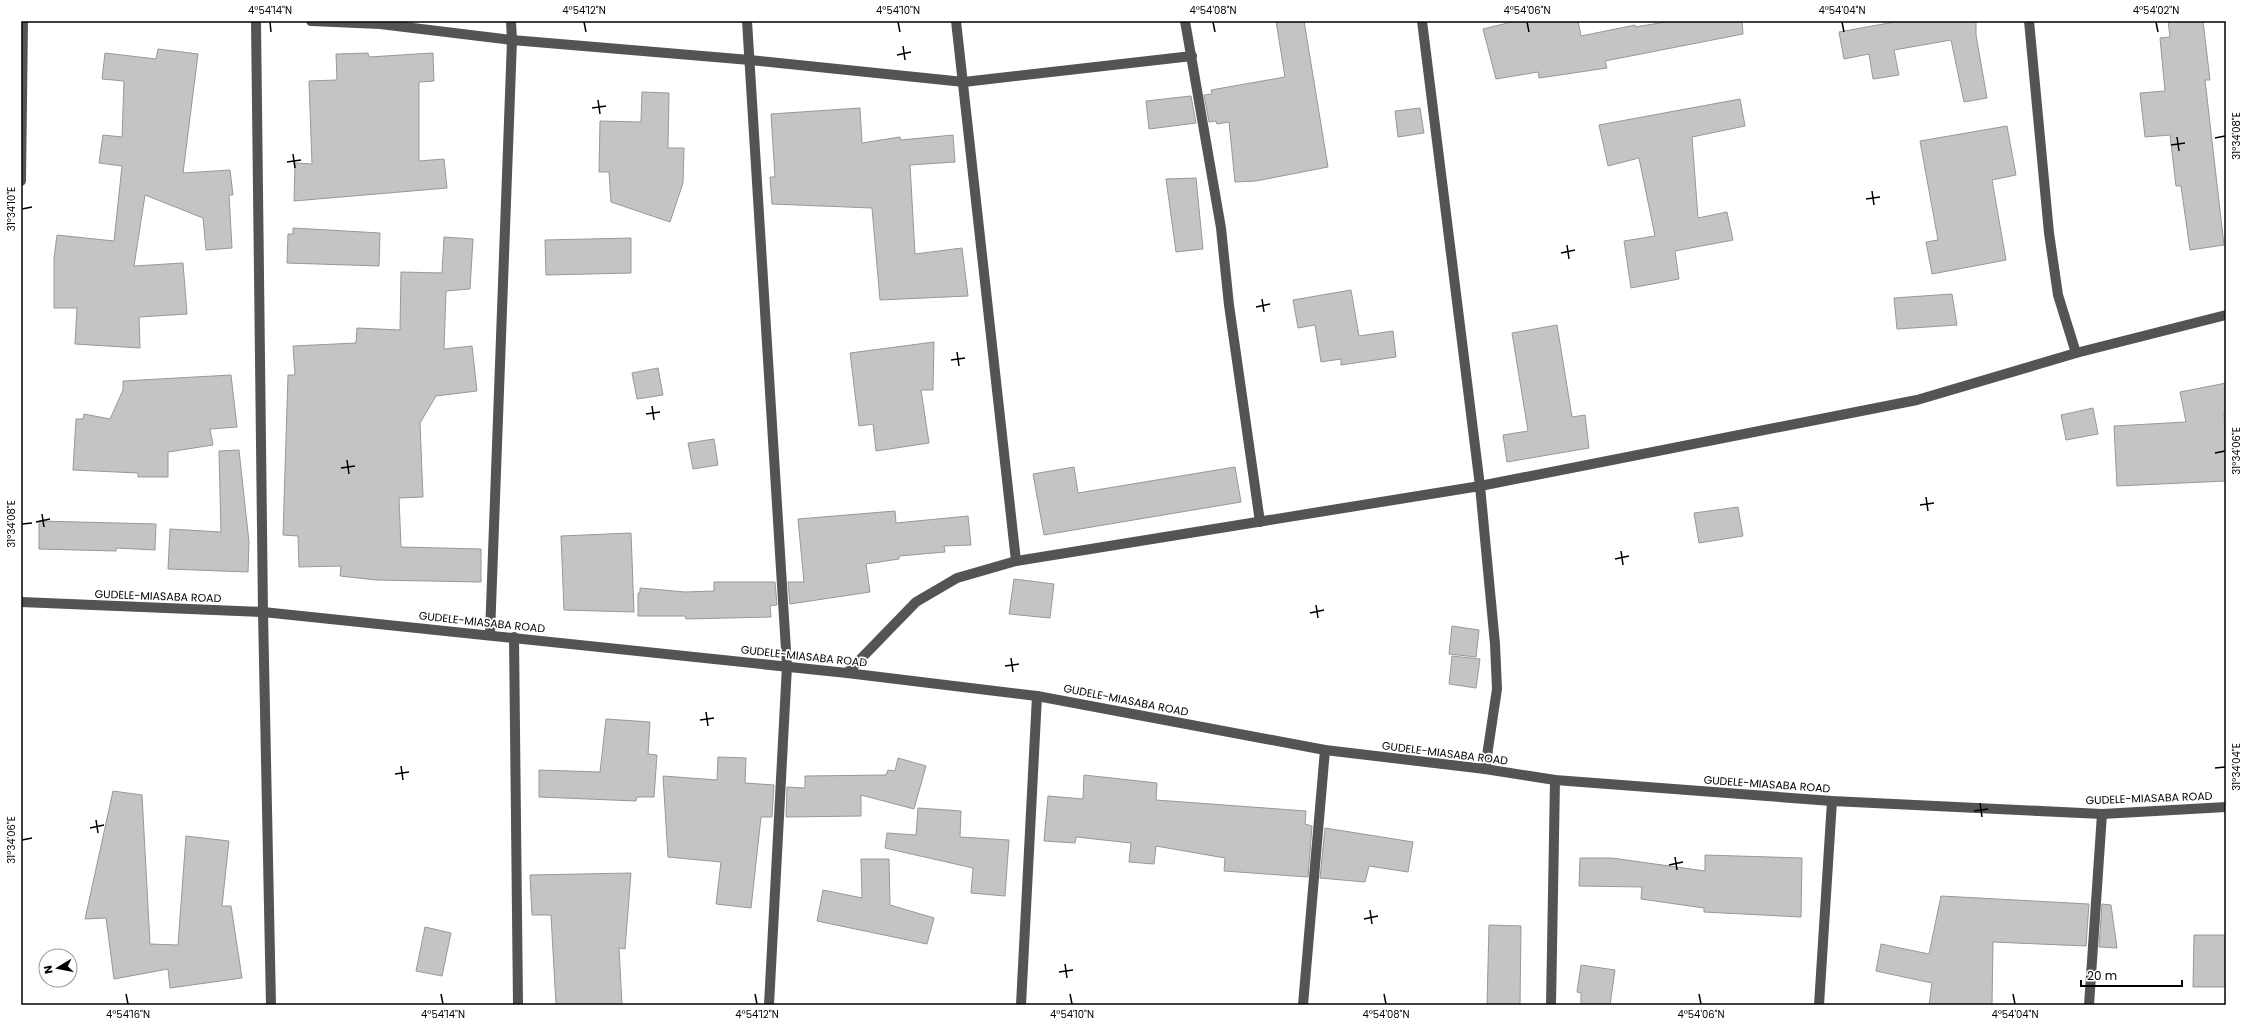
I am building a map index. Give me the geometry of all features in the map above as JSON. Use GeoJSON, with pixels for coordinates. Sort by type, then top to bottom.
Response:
{"type":"FeatureCollection","features":[{"type":"Feature","properties":{"kind":"street"},"geometry":{"type":"LineString","coordinates":[[21,181],[23,21]]}},
{"type":"Feature","properties":{"kind":"street"},"geometry":{"type":"LineString","coordinates":[[256,21],[262,612],[271,1005]]}},
{"type":"Feature","properties":{"kind":"street"},"geometry":{"type":"LineString","coordinates":[[311,21],[380,24],[512,40],[750,60],[964,82],[1192,56]]}},
{"type":"Feature","properties":{"kind":"street"},"geometry":{"type":"LineString","coordinates":[[490,634],[512,40],[511,21]]}},
{"type":"Feature","properties":{"kind":"street"},"geometry":{"type":"LineString","coordinates":[[747,21],[787,666],[769,1005]]}},
{"type":"Feature","properties":{"kind":"street"},"geometry":{"type":"LineString","coordinates":[[956,21],[964,82],[1016,561]]}},
{"type":"Feature","properties":{"kind":"street"},"geometry":{"type":"LineString","coordinates":[[1185,21],[1221,228],[1229,305],[1260,522]]}},
{"type":"Feature","properties":{"kind":"street"},"geometry":{"type":"LineString","coordinates":[[1422,21],[1480,486],[1495,644],[1497,690],[1485,769]]}},
{"type":"Feature","properties":{"kind":"street"},"geometry":{"type":"LineString","coordinates":[[2029,21],[2049,233],[2058,295],[2076,353]]}},
{"type":"Feature","properties":{"kind":"street"},"geometry":{"type":"LineString","coordinates":[[847,673],[916,602],[957,578],[1016,561],[1480,486],[1917,400],[2076,353],[2226,315]]}},
{"type":"Feature","properties":{"kind":"street","name":"GUDELE-MIASABA ROAD"},"geometry":{"type":"LineString","coordinates":[[21,602],[262,612],[490,634],[787,666],[1037,696],[1325,750],[1485,769],[1555,780],[1832,801],[2102,814],[2226,806]]}},
{"type":"Feature","properties":{"kind":"street"},"geometry":{"type":"LineString","coordinates":[[514,637],[518,1005]]}},
{"type":"Feature","properties":{"kind":"street"},"geometry":{"type":"LineString","coordinates":[[1021,1005],[1037,696]]}},
{"type":"Feature","properties":{"kind":"street"},"geometry":{"type":"LineString","coordinates":[[1303,1005],[1325,750]]}},
{"type":"Feature","properties":{"kind":"street"},"geometry":{"type":"LineString","coordinates":[[1551,1005],[1555,780]]}},
{"type":"Feature","properties":{"kind":"street"},"geometry":{"type":"LineString","coordinates":[[1819,1005],[1832,801]]}},
{"type":"Feature","properties":{"kind":"street"},"geometry":{"type":"LineString","coordinates":[[2089,1005],[2102,814]]}},
{"type":"Feature","properties":{"kind":"building"},"geometry":{"type":"Polygon","coordinates":[[[1276,21],[1304,21],[1328,167],[1256,181],[1235,182],[1229,122],[1217,124],[1216,121],[1209,122],[1204,95],[1212,94],[1211,90],[1285,77],[1276,21]]]}},
{"type":"Feature","properties":{"kind":"building"},"geometry":{"type":"Polygon","coordinates":[[[1516,21],[1578,21],[1581,36],[1635,25],[1635,27],[1672,21],[1742,21],[1743,34],[1605,61],[1607,68],[1539,78],[1538,72],[1496,79],[1483,29],[1516,21]]]}},
{"type":"Feature","properties":{"kind":"building"},"geometry":{"type":"Polygon","coordinates":[[[1900,21],[1976,21],[1976,35],[1987,98],[1964,102],[1951,40],[1894,50],[1899,75],[1873,79],[1869,54],[1844,59],[1839,32],[1900,21]]]}},
{"type":"Feature","properties":{"kind":"building"},"geometry":{"type":"Polygon","coordinates":[[[2168,21],[2203,21],[2210,80],[2205,80],[2224,245],[2190,250],[2181,186],[2176,186],[2170,135],[2145,137],[2140,93],[2165,91],[2160,38],[2170,37],[2168,21]]]}},
{"type":"Feature","properties":{"kind":"building"},"geometry":{"type":"Polygon","coordinates":[[[158,49],[198,54],[183,173],[230,170],[233,195],[229,195],[232,248],[206,250],[203,218],[145,195],[134,266],[183,263],[187,314],[139,317],[140,348],[75,344],[77,308],[54,308],[54,258],[57,235],[114,241],[122,166],[99,163],[103,135],[122,137],[124,81],[102,79],[105,53],[156,59],[158,49]]]}},
{"type":"Feature","properties":{"kind":"building"},"geometry":{"type":"Polygon","coordinates":[[[368,53],[369,57],[433,53],[434,81],[419,82],[419,161],[444,159],[447,188],[294,201],[295,163],[312,164],[309,81],[337,80],[336,54],[368,53]]]}},
{"type":"Feature","properties":{"kind":"building"},"geometry":{"type":"Polygon","coordinates":[[[642,92],[669,93],[668,148],[684,148],[683,183],[670,222],[611,202],[609,172],[599,172],[600,121],[641,122],[642,92]]]}},
{"type":"Feature","properties":{"kind":"building"},"geometry":{"type":"Polygon","coordinates":[[[1191,96],[1196,123],[1149,129],[1146,101],[1191,96]]]}},
{"type":"Feature","properties":{"kind":"building"},"geometry":{"type":"Polygon","coordinates":[[[1740,99],[1745,126],[1692,137],[1698,218],[1727,212],[1733,240],[1675,251],[1679,279],[1631,288],[1624,241],[1655,236],[1639,158],[1608,166],[1599,125],[1740,99]]]}},
{"type":"Feature","properties":{"kind":"building"},"geometry":{"type":"Polygon","coordinates":[[[860,108],[862,143],[900,137],[901,140],[953,135],[955,162],[910,165],[915,254],[962,248],[968,296],[880,300],[872,208],[772,204],[770,177],[775,177],[771,114],[860,108]]]}},
{"type":"Feature","properties":{"kind":"building"},"geometry":{"type":"Polygon","coordinates":[[[1420,108],[1424,133],[1398,137],[1395,111],[1420,108]]]}},
{"type":"Feature","properties":{"kind":"building"},"geometry":{"type":"Polygon","coordinates":[[[2007,126],[2016,175],[1992,180],[2006,260],[1932,274],[1926,242],[1938,240],[1920,141],[2007,126]]]}},
{"type":"Feature","properties":{"kind":"building"},"geometry":{"type":"Polygon","coordinates":[[[1196,178],[1203,249],[1176,252],[1166,179],[1196,178]]]}},
{"type":"Feature","properties":{"kind":"building"},"geometry":{"type":"Polygon","coordinates":[[[293,228],[380,233],[379,266],[287,263],[288,234],[293,234],[293,228]]]}},
{"type":"Feature","properties":{"kind":"building"},"geometry":{"type":"Polygon","coordinates":[[[444,237],[473,239],[470,289],[446,291],[444,349],[472,346],[477,391],[436,396],[420,423],[423,497],[399,498],[401,547],[481,549],[481,582],[376,580],[340,576],[341,566],[299,567],[298,536],[283,535],[288,375],[295,375],[293,346],[356,343],[357,328],[400,330],[401,272],[442,273],[444,237]]]}},
{"type":"Feature","properties":{"kind":"building"},"geometry":{"type":"Polygon","coordinates":[[[631,238],[631,273],[546,275],[545,240],[631,238]]]}},
{"type":"Feature","properties":{"kind":"building"},"geometry":{"type":"Polygon","coordinates":[[[1351,290],[1359,336],[1393,331],[1396,357],[1341,365],[1341,359],[1321,362],[1315,325],[1298,328],[1293,300],[1351,290]]]}},
{"type":"Feature","properties":{"kind":"building"},"geometry":{"type":"Polygon","coordinates":[[[1952,294],[1957,325],[1897,329],[1894,298],[1952,294]]]}},
{"type":"Feature","properties":{"kind":"building"},"geometry":{"type":"Polygon","coordinates":[[[1557,325],[1572,417],[1585,415],[1589,448],[1507,462],[1503,435],[1528,431],[1512,333],[1557,325]]]}},
{"type":"Feature","properties":{"kind":"building"},"geometry":{"type":"Polygon","coordinates":[[[934,342],[933,390],[921,390],[929,443],[876,451],[873,424],[859,426],[850,353],[934,342]]]}},
{"type":"Feature","properties":{"kind":"building"},"geometry":{"type":"Polygon","coordinates":[[[658,368],[663,395],[637,399],[632,373],[658,368]]]}},
{"type":"Feature","properties":{"kind":"building"},"geometry":{"type":"Polygon","coordinates":[[[231,375],[237,427],[210,429],[213,445],[168,452],[168,477],[138,477],[138,473],[73,470],[76,419],[83,419],[84,414],[110,419],[123,390],[123,381],[231,375]]]}},
{"type":"Feature","properties":{"kind":"building"},"geometry":{"type":"Polygon","coordinates":[[[2226,383],[2226,411],[2224,411],[2226,481],[2117,486],[2114,426],[2186,422],[2180,392],[2226,383]]]}},
{"type":"Feature","properties":{"kind":"building"},"geometry":{"type":"Polygon","coordinates":[[[2093,408],[2098,434],[2066,440],[2061,415],[2093,408]]]}},
{"type":"Feature","properties":{"kind":"building"},"geometry":{"type":"Polygon","coordinates":[[[714,439],[718,465],[693,469],[688,443],[714,439]]]}},
{"type":"Feature","properties":{"kind":"building"},"geometry":{"type":"Polygon","coordinates":[[[239,450],[249,542],[248,572],[168,569],[170,529],[221,532],[219,451],[239,450]]]}},
{"type":"Feature","properties":{"kind":"building"},"geometry":{"type":"Polygon","coordinates":[[[1074,467],[1078,493],[1235,467],[1241,502],[1044,535],[1033,474],[1074,467]]]}},
{"type":"Feature","properties":{"kind":"building"},"geometry":{"type":"Polygon","coordinates":[[[1738,507],[1743,536],[1699,543],[1694,513],[1738,507]]]}},
{"type":"Feature","properties":{"kind":"building"},"geometry":{"type":"Polygon","coordinates":[[[895,511],[896,523],[968,516],[971,545],[944,546],[945,552],[899,556],[899,559],[866,564],[870,592],[790,604],[788,582],[804,582],[798,519],[895,511]]]}},
{"type":"Feature","properties":{"kind":"building"},"geometry":{"type":"Polygon","coordinates":[[[39,521],[156,524],[155,550],[116,548],[116,551],[39,549],[39,521]]]}},
{"type":"Feature","properties":{"kind":"building"},"geometry":{"type":"Polygon","coordinates":[[[631,533],[634,612],[564,610],[561,536],[631,533]]]}},
{"type":"Feature","properties":{"kind":"building"},"geometry":{"type":"Polygon","coordinates":[[[1014,579],[1054,584],[1050,618],[1009,614],[1014,579]]]}},
{"type":"Feature","properties":{"kind":"building"},"geometry":{"type":"Polygon","coordinates":[[[714,582],[775,582],[777,605],[770,606],[771,617],[686,619],[685,616],[638,616],[638,593],[640,593],[640,588],[685,592],[714,591],[714,582]]]}},
{"type":"Feature","properties":{"kind":"building"},"geometry":{"type":"Polygon","coordinates":[[[1452,626],[1479,630],[1476,657],[1449,654],[1452,626]]]}},
{"type":"Feature","properties":{"kind":"building"},"geometry":{"type":"Polygon","coordinates":[[[1452,656],[1480,659],[1476,688],[1449,684],[1452,656]]]}},
{"type":"Feature","properties":{"kind":"building"},"geometry":{"type":"Polygon","coordinates":[[[606,719],[650,722],[648,754],[657,755],[654,797],[637,797],[636,801],[539,797],[539,770],[600,772],[606,719]]]}},
{"type":"Feature","properties":{"kind":"building"},"geometry":{"type":"Polygon","coordinates":[[[718,757],[746,758],[745,783],[774,785],[772,817],[761,817],[751,908],[716,904],[721,862],[668,857],[663,776],[717,780],[718,757]]]}},
{"type":"Feature","properties":{"kind":"building"},"geometry":{"type":"Polygon","coordinates":[[[898,758],[926,766],[914,809],[861,795],[861,816],[786,817],[787,787],[805,788],[805,776],[886,775],[888,770],[895,771],[898,758]]]}},
{"type":"Feature","properties":{"kind":"building"},"geometry":{"type":"Polygon","coordinates":[[[1084,775],[1157,783],[1156,800],[1306,811],[1305,824],[1312,826],[1308,877],[1224,871],[1225,858],[1156,846],[1154,864],[1129,862],[1131,843],[1076,837],[1075,843],[1044,841],[1048,796],[1083,799],[1084,775]]]}},
{"type":"Feature","properties":{"kind":"building"},"geometry":{"type":"Polygon","coordinates":[[[113,791],[142,795],[150,944],[178,945],[186,836],[229,841],[222,906],[231,906],[242,978],[170,988],[168,969],[114,979],[106,918],[85,919],[113,791]]]}},
{"type":"Feature","properties":{"kind":"building"},"geometry":{"type":"Polygon","coordinates":[[[918,808],[961,811],[960,837],[1009,840],[1005,896],[971,893],[973,868],[885,848],[887,833],[916,835],[918,808]]]}},
{"type":"Feature","properties":{"kind":"building"},"geometry":{"type":"Polygon","coordinates":[[[1325,828],[1413,842],[1408,872],[1369,866],[1365,882],[1320,878],[1325,828]]]}},
{"type":"Feature","properties":{"kind":"building"},"geometry":{"type":"Polygon","coordinates":[[[1705,855],[1802,858],[1801,917],[1704,912],[1704,908],[1641,899],[1642,887],[1579,886],[1580,858],[1612,858],[1705,871],[1705,855]]]}},
{"type":"Feature","properties":{"kind":"building"},"geometry":{"type":"Polygon","coordinates":[[[861,859],[889,859],[890,905],[934,918],[927,944],[817,921],[823,890],[862,898],[861,859]]]}},
{"type":"Feature","properties":{"kind":"building"},"geometry":{"type":"Polygon","coordinates":[[[631,873],[625,949],[619,948],[622,1005],[556,1005],[551,915],[532,915],[530,875],[631,873]]]}},
{"type":"Feature","properties":{"kind":"building"},"geometry":{"type":"Polygon","coordinates":[[[1941,896],[2089,904],[2086,946],[1993,942],[1992,1005],[1929,1005],[1932,983],[1876,971],[1881,944],[1929,954],[1941,896]]]}},
{"type":"Feature","properties":{"kind":"building"},"geometry":{"type":"Polygon","coordinates":[[[2102,904],[2111,905],[2117,948],[2099,947],[2102,904]]]}},
{"type":"Feature","properties":{"kind":"building"},"geometry":{"type":"Polygon","coordinates":[[[1489,925],[1521,926],[1520,1005],[1487,1005],[1489,925]]]}},
{"type":"Feature","properties":{"kind":"building"},"geometry":{"type":"Polygon","coordinates":[[[425,927],[451,933],[442,976],[416,971],[425,927]]]}},
{"type":"Feature","properties":{"kind":"building"},"geometry":{"type":"Polygon","coordinates":[[[2194,935],[2226,935],[2226,987],[2193,987],[2194,935]]]}},
{"type":"Feature","properties":{"kind":"building"},"geometry":{"type":"Polygon","coordinates":[[[1581,965],[1615,970],[1610,1005],[1581,1005],[1581,993],[1577,992],[1581,965]]]}}]}
